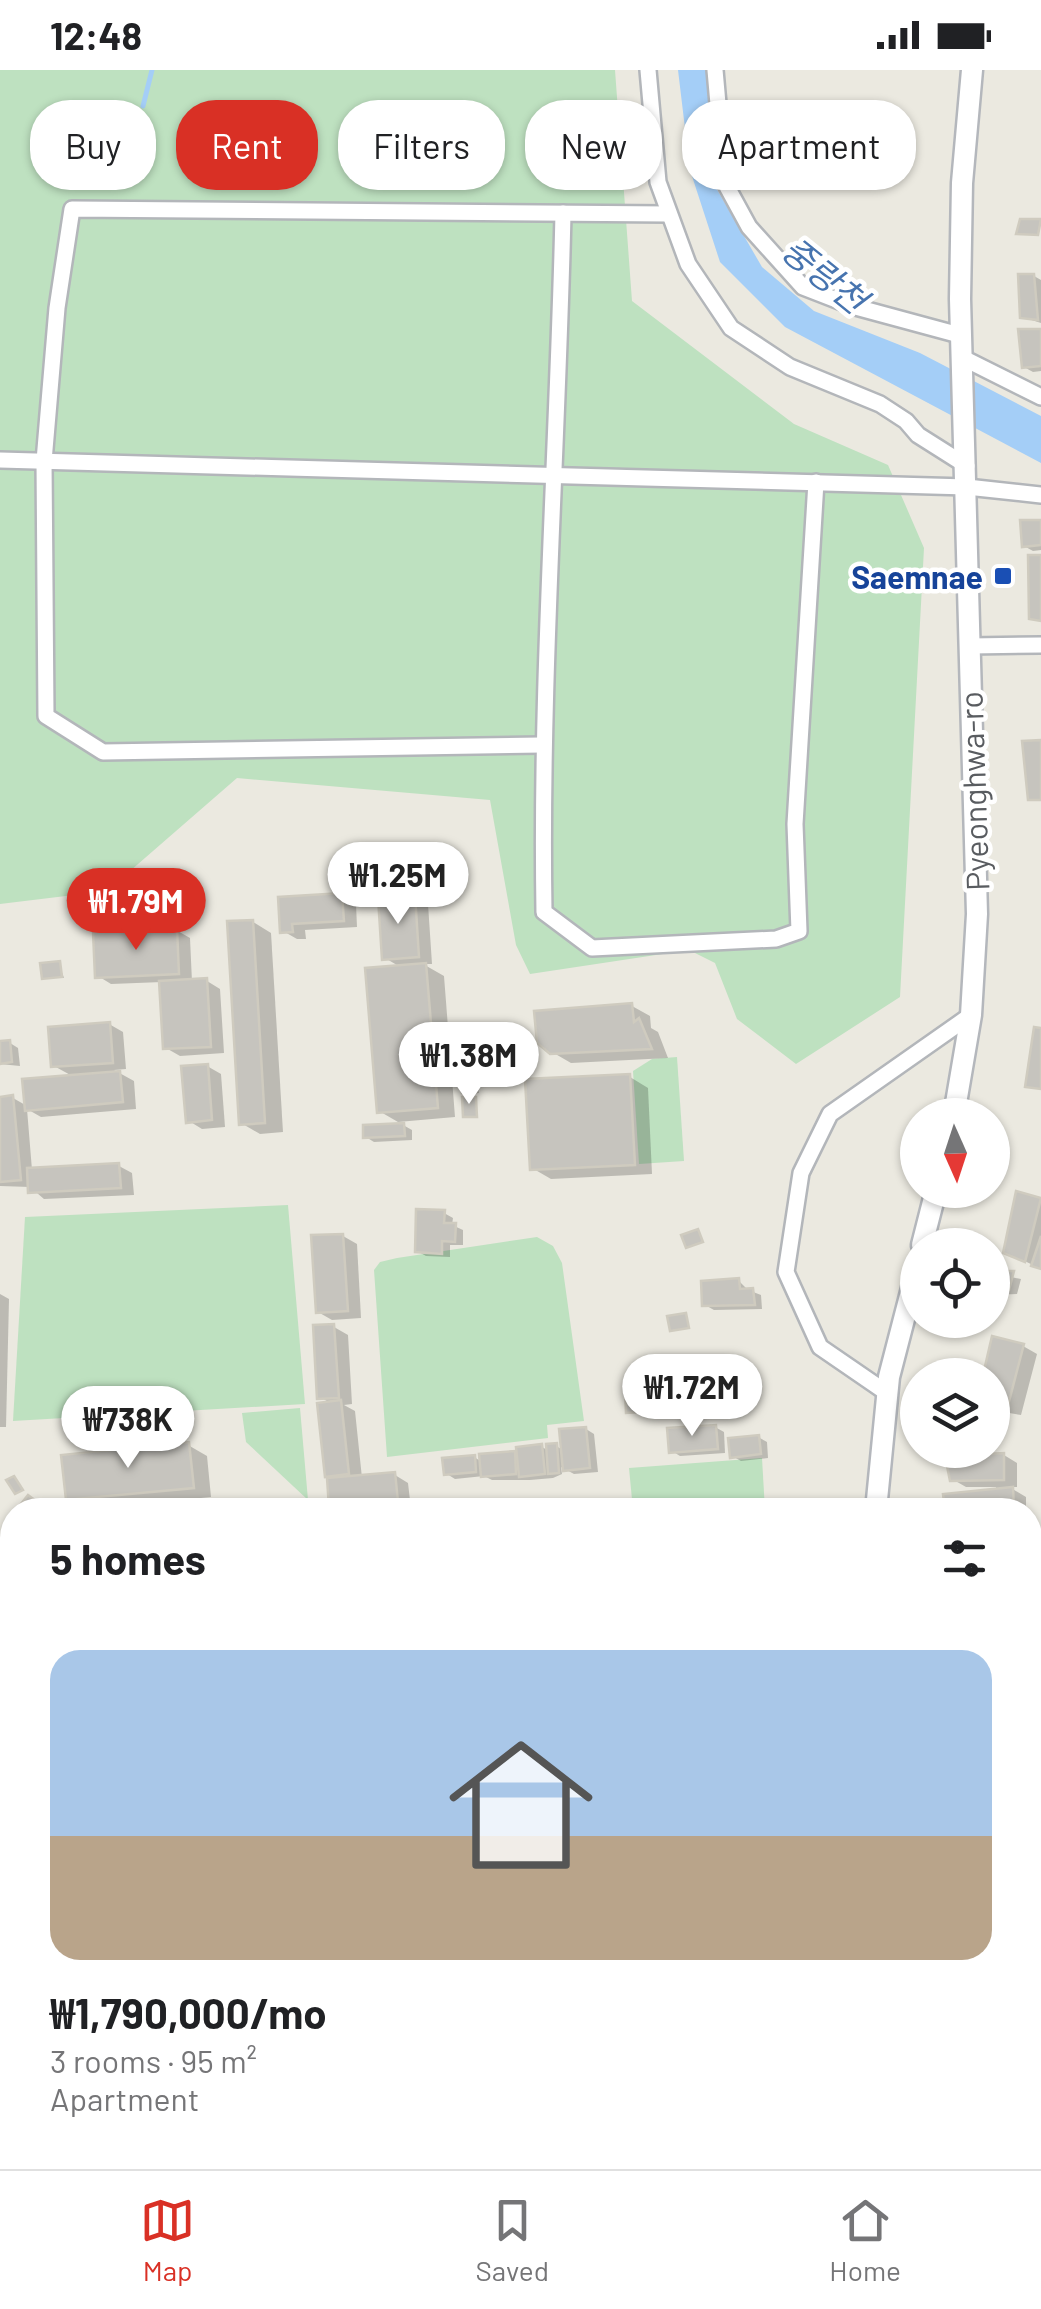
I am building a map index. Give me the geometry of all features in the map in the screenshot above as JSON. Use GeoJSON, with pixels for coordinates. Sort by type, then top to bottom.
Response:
{"type":"FeatureCollection","features":[{"type":"Feature","properties":{"kind":"main road"},"geometry":{"type":"LineString","coordinates":[[965,364],[960,231],[972,70]]}},
{"type":"Feature","properties":{"kind":"main road","name":"Pyeonghwa-ro"},"geometry":{"type":"LineString","coordinates":[[957,1098],[971,1016],[977,914],[965,364]]}},
{"type":"Feature","properties":{"kind":"main road"},"geometry":{"type":"LineString","coordinates":[[877,1498],[886,1393],[900,1337]]}},
{"type":"Feature","properties":{"kind":"street"},"geometry":{"type":"LineString","coordinates":[[648,70],[658,182],[688,264],[731,328],[790,366],[880,404],[906,421],[918,435],[967,466]]}},
{"type":"Feature","properties":{"kind":"street"},"geometry":{"type":"LineString","coordinates":[[714,70],[726,183],[748,227],[803,286],[852,306],[963,336]]}},
{"type":"Feature","properties":{"kind":"street"},"geometry":{"type":"LineString","coordinates":[[542,746],[103,752],[46,716],[44,460],[57,308],[72,209],[669,214]]}},
{"type":"Feature","properties":{"kind":"street"},"geometry":{"type":"LineString","coordinates":[[562,213],[557,473],[542,746],[544,912],[592,948],[776,938],[799,931],[795,824],[816,482]]}},
{"type":"Feature","properties":{"kind":"street"},"geometry":{"type":"LineString","coordinates":[[965,364],[1041,397]]}},
{"type":"Feature","properties":{"kind":"street"},"geometry":{"type":"LineString","coordinates":[[0,460],[557,473],[967,487],[1041,495]]}},
{"type":"Feature","properties":{"kind":"street"},"geometry":{"type":"LineString","coordinates":[[970,646],[1041,645]]}},
{"type":"Feature","properties":{"kind":"street"},"geometry":{"type":"LineString","coordinates":[[886,1393],[820,1347],[786,1272],[802,1173],[830,1114],[971,1016]]}},
{"type":"Feature","properties":{"kind":"green space"},"geometry":{"type":"Polygon","coordinates":[[[0,70],[615,70],[617,100],[525,100],[525,190],[624,190],[632,301],[794,424],[888,465],[924,548],[900,997],[796,1064],[737,1019],[715,963],[689,950],[530,974],[516,945],[490,800],[237,778],[107,891],[0,904],[0,70]]]}},
{"type":"Feature","properties":{"kind":"green space"},"geometry":{"type":"Polygon","coordinates":[[[677,1057],[684,1161],[639,1164],[633,1071],[652,1059],[677,1057]]]}},
{"type":"Feature","properties":{"kind":"green space"},"geometry":{"type":"Polygon","coordinates":[[[288,1205],[305,1404],[13,1421],[25,1217],[288,1205]]]}},
{"type":"Feature","properties":{"kind":"green space"},"geometry":{"type":"Polygon","coordinates":[[[537,1237],[553,1246],[562,1263],[584,1421],[547,1425],[548,1438],[387,1457],[374,1270],[380,1262],[397,1258],[537,1237]]]}},
{"type":"Feature","properties":{"kind":"green space"},"geometry":{"type":"Polygon","coordinates":[[[300,1408],[308,1498],[246,1442],[242,1413],[300,1408]]]}},
{"type":"Feature","properties":{"kind":"green space"},"geometry":{"type":"Polygon","coordinates":[[[762,1458],[764,1498],[632,1498],[629,1468],[762,1458]]]}},
{"type":"Feature","properties":{"kind":"water","name":"중랑천"},"geometry":{"type":"Polygon","coordinates":[[[678,70],[706,70],[708,100],[682,100],[682,103],[678,70]]]}},
{"type":"Feature","properties":{"kind":"water","name":"중랑천"},"geometry":{"type":"Polygon","coordinates":[[[697,190],[717,190],[762,267],[814,311],[920,353],[1041,416],[1041,463],[785,327],[720,262],[697,190]]]}},
{"type":"Feature","properties":{"kind":"building"},"geometry":{"type":"Polygon","coordinates":[[[1020,219],[1041,219],[1038,235],[1016,234],[1020,219]]]}},
{"type":"Feature","properties":{"kind":"building"},"geometry":{"type":"Polygon","coordinates":[[[1018,274],[1034,274],[1038,320],[1020,318],[1018,274]]]}},
{"type":"Feature","properties":{"kind":"building"},"geometry":{"type":"Polygon","coordinates":[[[1018,329],[1041,329],[1041,366],[1022,368],[1018,329]]]}},
{"type":"Feature","properties":{"kind":"building"},"geometry":{"type":"Polygon","coordinates":[[[1020,520],[1041,520],[1041,545],[1022,547],[1020,520]]]}},
{"type":"Feature","properties":{"kind":"building"},"geometry":{"type":"Polygon","coordinates":[[[1028,555],[1041,555],[1041,621],[1029,619],[1028,555]]]}},
{"type":"Feature","properties":{"kind":"building"},"geometry":{"type":"Polygon","coordinates":[[[1041,740],[1041,800],[1028,800],[1022,741],[1041,740]]]}},
{"type":"Feature","properties":{"kind":"building"},"geometry":{"type":"Polygon","coordinates":[[[342,893],[344,921],[292,924],[293,932],[280,933],[278,897],[342,893]]]}},
{"type":"Feature","properties":{"kind":"building"},"geometry":{"type":"Polygon","coordinates":[[[415,894],[419,957],[382,960],[378,897],[415,894]]]}},
{"type":"Feature","properties":{"kind":"building"},"geometry":{"type":"Polygon","coordinates":[[[253,920],[265,1123],[239,1125],[227,921],[253,920]]]}},
{"type":"Feature","properties":{"kind":"building"},"geometry":{"type":"Polygon","coordinates":[[[177,928],[179,974],[95,978],[93,932],[177,928]]]}},
{"type":"Feature","properties":{"kind":"building"},"geometry":{"type":"Polygon","coordinates":[[[60,961],[62,977],[42,979],[40,963],[60,961]]]}},
{"type":"Feature","properties":{"kind":"building"},"geometry":{"type":"Polygon","coordinates":[[[426,963],[438,1108],[377,1113],[365,968],[426,963]]]}},
{"type":"Feature","properties":{"kind":"building"},"geometry":{"type":"Polygon","coordinates":[[[207,978],[211,1047],[163,1049],[159,981],[207,978]]]}},
{"type":"Feature","properties":{"kind":"building"},"geometry":{"type":"Polygon","coordinates":[[[632,1003],[634,1022],[639,1018],[652,1049],[550,1054],[537,1043],[534,1011],[632,1003]]]}},
{"type":"Feature","properties":{"kind":"building"},"geometry":{"type":"Polygon","coordinates":[[[110,1022],[113,1063],[51,1067],[48,1027],[110,1022]]]}},
{"type":"Feature","properties":{"kind":"building"},"geometry":{"type":"Polygon","coordinates":[[[1034,1027],[1041,1028],[1041,1089],[1025,1087],[1034,1027]]]}},
{"type":"Feature","properties":{"kind":"building"},"geometry":{"type":"Polygon","coordinates":[[[10,1040],[12,1062],[0,1064],[0,1041],[10,1040]]]}},
{"type":"Feature","properties":{"kind":"building"},"geometry":{"type":"Polygon","coordinates":[[[472,1046],[473,1070],[458,1070],[457,1047],[472,1046]]]}},
{"type":"Feature","properties":{"kind":"building"},"geometry":{"type":"Polygon","coordinates":[[[208,1064],[212,1120],[186,1123],[181,1066],[208,1064]]]}},
{"type":"Feature","properties":{"kind":"building"},"geometry":{"type":"Polygon","coordinates":[[[120,1071],[123,1102],[25,1111],[22,1079],[120,1071]]]}},
{"type":"Feature","properties":{"kind":"building"},"geometry":{"type":"Polygon","coordinates":[[[475,1073],[476,1092],[462,1093],[461,1074],[475,1073]]]}},
{"type":"Feature","properties":{"kind":"building"},"geometry":{"type":"Polygon","coordinates":[[[630,1074],[635,1165],[530,1170],[525,1079],[630,1074]]]}},
{"type":"Feature","properties":{"kind":"building"},"geometry":{"type":"Polygon","coordinates":[[[13,1095],[21,1180],[0,1182],[0,1097],[13,1095]]]}},
{"type":"Feature","properties":{"kind":"building"},"geometry":{"type":"Polygon","coordinates":[[[462,1097],[476,1097],[477,1117],[463,1117],[462,1097]]]}},
{"type":"Feature","properties":{"kind":"building"},"geometry":{"type":"Polygon","coordinates":[[[404,1123],[405,1136],[363,1138],[363,1125],[404,1123]]]}},
{"type":"Feature","properties":{"kind":"building"},"geometry":{"type":"Polygon","coordinates":[[[119,1163],[121,1188],[28,1193],[27,1168],[119,1163]]]}},
{"type":"Feature","properties":{"kind":"building"},"geometry":{"type":"Polygon","coordinates":[[[1016,1191],[1041,1198],[1025,1262],[1010,1256],[1008,1228],[1016,1191]]]}},
{"type":"Feature","properties":{"kind":"building"},"geometry":{"type":"Polygon","coordinates":[[[416,1209],[445,1210],[444,1223],[456,1223],[455,1242],[442,1241],[442,1254],[415,1252],[416,1209]]]}},
{"type":"Feature","properties":{"kind":"building"},"geometry":{"type":"Polygon","coordinates":[[[698,1229],[703,1242],[686,1248],[681,1235],[698,1229]]]}},
{"type":"Feature","properties":{"kind":"building"},"geometry":{"type":"Polygon","coordinates":[[[343,1234],[348,1311],[316,1313],[311,1235],[343,1234]]]}},
{"type":"Feature","properties":{"kind":"building"},"geometry":{"type":"Polygon","coordinates":[[[1041,1236],[1041,1269],[1031,1266],[1041,1236]]]}},
{"type":"Feature","properties":{"kind":"building"},"geometry":{"type":"Polygon","coordinates":[[[739,1278],[740,1289],[753,1288],[755,1305],[702,1306],[701,1281],[739,1278]]]}},
{"type":"Feature","properties":{"kind":"building"},"geometry":{"type":"Polygon","coordinates":[[[686,1313],[689,1328],[670,1331],[667,1316],[686,1313]]]}},
{"type":"Feature","properties":{"kind":"building"},"geometry":{"type":"Polygon","coordinates":[[[334,1324],[339,1398],[317,1399],[313,1325],[334,1324]]]}},
{"type":"Feature","properties":{"kind":"building"},"geometry":{"type":"Polygon","coordinates":[[[992,1338],[1024,1344],[1010,1398],[1010,1358],[987,1358],[992,1338]]]}},
{"type":"Feature","properties":{"kind":"building"},"geometry":{"type":"Polygon","coordinates":[[[737,1362],[743,1393],[725,1395],[713,1379],[712,1363],[737,1362]]]}},
{"type":"Feature","properties":{"kind":"building"},"geometry":{"type":"Polygon","coordinates":[[[641,1390],[642,1412],[626,1413],[625,1391],[641,1390]]]}},
{"type":"Feature","properties":{"kind":"building"},"geometry":{"type":"Polygon","coordinates":[[[341,1400],[349,1474],[325,1477],[317,1403],[341,1400]]]}},
{"type":"Feature","properties":{"kind":"building"},"geometry":{"type":"Polygon","coordinates":[[[716,1425],[718,1449],[669,1453],[667,1428],[716,1425]]]}},
{"type":"Feature","properties":{"kind":"building"},"geometry":{"type":"Polygon","coordinates":[[[586,1427],[590,1468],[563,1471],[559,1429],[586,1427]]]}},
{"type":"Feature","properties":{"kind":"building"},"geometry":{"type":"Polygon","coordinates":[[[759,1435],[761,1454],[730,1458],[728,1438],[759,1435]]]}},
{"type":"Feature","properties":{"kind":"building"},"geometry":{"type":"Polygon","coordinates":[[[189,1442],[194,1488],[66,1498],[61,1455],[189,1442]]]}},
{"type":"Feature","properties":{"kind":"building"},"geometry":{"type":"Polygon","coordinates":[[[557,1443],[559,1473],[548,1474],[546,1444],[557,1443]]]}},
{"type":"Feature","properties":{"kind":"building"},"geometry":{"type":"Polygon","coordinates":[[[542,1444],[545,1474],[519,1477],[516,1447],[542,1444]]]}},
{"type":"Feature","properties":{"kind":"building"},"geometry":{"type":"Polygon","coordinates":[[[515,1451],[516,1474],[481,1477],[479,1454],[515,1451]]]}},
{"type":"Feature","properties":{"kind":"building"},"geometry":{"type":"Polygon","coordinates":[[[475,1455],[476,1472],[444,1475],[442,1458],[475,1455]]]}},
{"type":"Feature","properties":{"kind":"building"},"geometry":{"type":"Polygon","coordinates":[[[947,1468],[1004,1468],[1004,1480],[950,1481],[947,1468]]]}},
{"type":"Feature","properties":{"kind":"building"},"geometry":{"type":"Polygon","coordinates":[[[395,1472],[398,1498],[328,1498],[327,1478],[395,1472]]]}},
{"type":"Feature","properties":{"kind":"building"},"geometry":{"type":"Polygon","coordinates":[[[14,1476],[23,1490],[15,1494],[6,1480],[14,1476]]]}},
{"type":"Feature","properties":{"kind":"building"},"geometry":{"type":"Polygon","coordinates":[[[1013,1487],[1013,1498],[944,1498],[943,1494],[1013,1487]]]}},
{"type":"Feature","properties":{"kind":"waterway"},"geometry":{"type":"LineString","coordinates":[[144,100],[152,70]]}},
{"type":"Feature","properties":{"kind":"place","name":"Saemnae"},"geometry":{"type":"Point","coordinates":[1003,576]}}]}
